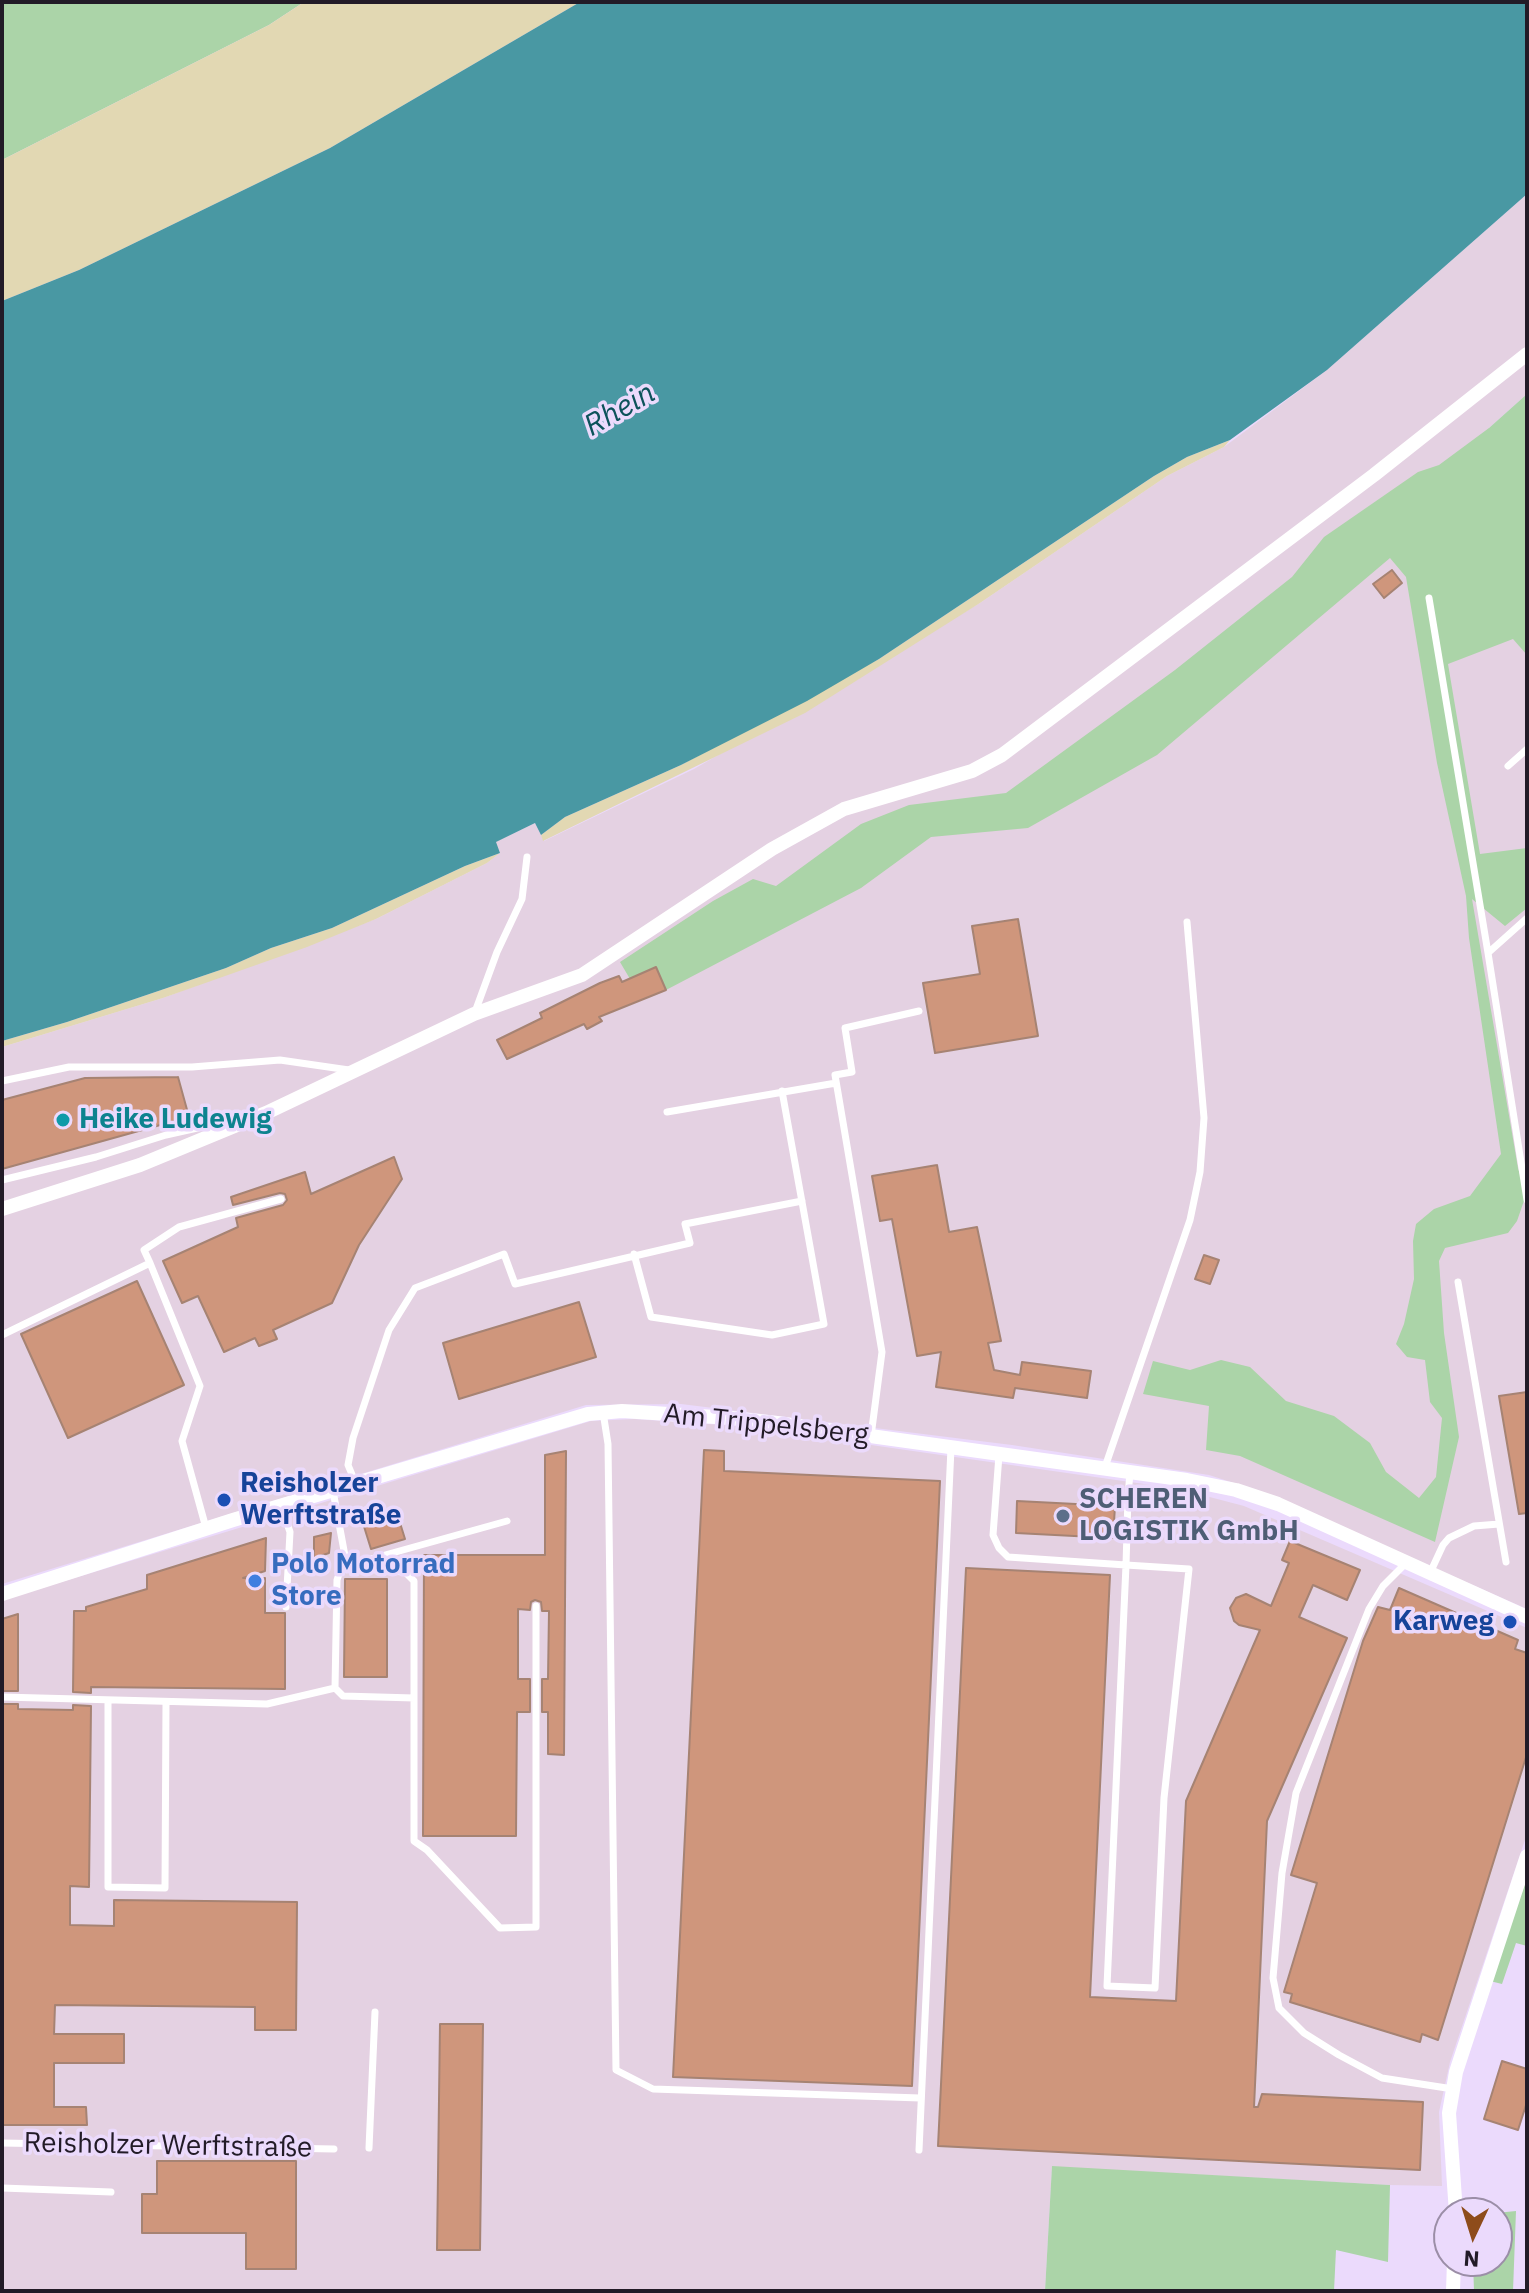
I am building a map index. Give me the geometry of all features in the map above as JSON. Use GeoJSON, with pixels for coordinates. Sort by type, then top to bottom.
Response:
{"type":"FeatureCollection","features":[{"type":"Feature","properties":{"kind":"street"},"geometry":{"type":"LineString","coordinates":[[5,1208],[140,1165],[266,1113],[474,1014],[582,975],[772,849],[844,809],[972,771],[1002,755],[1374,475],[1527,354]]}},
{"type":"Feature","properties":{"kind":"street","name":"Am Trippelsberg"},"geometry":{"type":"LineString","coordinates":[[2,1594],[206,1528],[603,1412],[731,1418],[1212,1485],[1264,1500],[1527,1617]]}},
{"type":"Feature","properties":{"kind":"street"},"geometry":{"type":"LineString","coordinates":[[1455,2197],[1449,2113],[1456,2072],[1527,1856]]}},
{"type":"Feature","properties":{"kind":"lane"},"geometry":{"type":"LineString","coordinates":[[1429,598],[1527,1200]]}},
{"type":"Feature","properties":{"kind":"lane"},"geometry":{"type":"LineString","coordinates":[[1508,766],[1527,749]]}},
{"type":"Feature","properties":{"kind":"lane"},"geometry":{"type":"LineString","coordinates":[[474,1014],[497,952],[522,899],[527,857]]}},
{"type":"Feature","properties":{"kind":"lane"},"geometry":{"type":"LineString","coordinates":[[1488,953],[1527,918]]}},
{"type":"Feature","properties":{"kind":"lane"},"geometry":{"type":"LineString","coordinates":[[1105,1469],[1190,1220],[1200,1172],[1204,1118],[1187,922]]}},
{"type":"Feature","properties":{"kind":"lane"},"geometry":{"type":"LineString","coordinates":[[871,1436],[882,1352],[835,1075],[852,1072],[845,1028],[919,1011]]}},
{"type":"Feature","properties":{"kind":"lane"},"geometry":{"type":"LineString","coordinates":[[2,1081],[69,1067],[192,1067],[280,1060],[352,1071]]}},
{"type":"Feature","properties":{"kind":"lane"},"geometry":{"type":"LineString","coordinates":[[667,1112],[836,1083]]}},
{"type":"Feature","properties":{"kind":"lane"},"geometry":{"type":"LineString","coordinates":[[634,1254],[651,1317],[772,1335],[824,1324],[782,1091]]}},
{"type":"Feature","properties":{"kind":"lane"},"geometry":{"type":"LineString","coordinates":[[2,1180],[96,1157],[166,1135],[266,1113]]}},
{"type":"Feature","properties":{"kind":"lane"},"geometry":{"type":"LineString","coordinates":[[206,1528],[182,1441],[200,1386],[144,1250],[179,1227],[281,1199]]}},
{"type":"Feature","properties":{"kind":"lane"},"geometry":{"type":"LineString","coordinates":[[356,1484],[348,1465],[353,1438],[389,1330],[415,1288],[504,1254],[515,1284],[690,1243],[685,1224],[802,1201]]}},
{"type":"Feature","properties":{"kind":"lane"},"geometry":{"type":"LineString","coordinates":[[2,1335],[150,1263]]}},
{"type":"Feature","properties":{"kind":"lane"},"geometry":{"type":"LineString","coordinates":[[1458,1282],[1506,1562]]}},
{"type":"Feature","properties":{"kind":"lane"},"geometry":{"type":"LineString","coordinates":[[603,1412],[608,1444],[616,2070],[653,2089],[920,2098]]}},
{"type":"Feature","properties":{"kind":"lane"},"geometry":{"type":"LineString","coordinates":[[919,2150],[951,1448]]}},
{"type":"Feature","properties":{"kind":"lane"},"geometry":{"type":"LineString","coordinates":[[999,1455],[993,1535],[1008,1557],[1126,1565],[1189,1569],[1164,1798],[1155,1988],[1107,1986],[1126,1565],[1130,1472]]}},
{"type":"Feature","properties":{"kind":"lane"},"geometry":{"type":"LineString","coordinates":[[333,1491],[345,1556],[337,1580],[335,1688],[343,1696],[414,1698]]}},
{"type":"Feature","properties":{"kind":"lane"},"geometry":{"type":"LineString","coordinates":[[281,1506],[290,1532],[286,1607]]}},
{"type":"Feature","properties":{"kind":"lane"},"geometry":{"type":"LineString","coordinates":[[360,1562],[507,1521]]}},
{"type":"Feature","properties":{"kind":"lane"},"geometry":{"type":"LineString","coordinates":[[1429,1575],[1449,1538],[1474,1526],[1499,1524]]}},
{"type":"Feature","properties":{"kind":"lane"},"geometry":{"type":"LineString","coordinates":[[345,1556],[376,1570],[405,1572],[414,1581],[414,1841],[427,1850],[500,1928],[536,1927],[536,1606]]}},
{"type":"Feature","properties":{"kind":"lane"},"geometry":{"type":"LineString","coordinates":[[1405,1564],[1383,1586],[1369,1609],[1296,1793],[1282,1873],[1273,1978],[1279,2008],[1304,2033],[1339,2055],[1382,2078],[1453,2089]]}},
{"type":"Feature","properties":{"kind":"lane"},"geometry":{"type":"LineString","coordinates":[[2,1697],[267,1704],[335,1688]]}},
{"type":"Feature","properties":{"kind":"lane"},"geometry":{"type":"LineString","coordinates":[[108,1700],[108,1887],[165,1888],[166,1702]]}},
{"type":"Feature","properties":{"kind":"lane"},"geometry":{"type":"LineString","coordinates":[[369,2148],[375,2012]]}},
{"type":"Feature","properties":{"kind":"lane","name":"Reisholzer Werftstraße"},"geometry":{"type":"LineString","coordinates":[[2,2143],[334,2149]]}},
{"type":"Feature","properties":{"kind":"lane"},"geometry":{"type":"LineString","coordinates":[[2,2188],[111,2192]]}},
{"type":"Feature","properties":{"kind":"shaded area"},"geometry":{"type":"Polygon","coordinates":[[[2,2],[304,2],[269,25],[2,160],[2,2]]]}},
{"type":"Feature","properties":{"kind":"shaded area"},"geometry":{"type":"Polygon","coordinates":[[[1527,194],[1527,394],[1489,428],[1527,537],[1527,1609],[1259,1491],[1209,1475],[1012,1445],[681,1404],[586,1405],[2,1584],[2,1047],[163,998],[376,919],[487,863],[500,853],[495,842],[535,823],[544,841],[694,769],[980,603],[1167,476],[1224,447],[1327,370],[1527,194]]]}},
{"type":"Feature","properties":{"kind":"shaded area"},"geometry":{"type":"Polygon","coordinates":[[[1527,394],[1527,655],[1513,639],[1448,664],[1480,854],[1527,848],[1527,908],[1505,926],[1472,899],[1518,1168],[1526,1195],[1517,1221],[1508,1233],[1445,1248],[1439,1261],[1444,1333],[1459,1437],[1435,1542],[1240,1456],[1206,1450],[1209,1406],[1143,1394],[1153,1361],[1190,1370],[1221,1360],[1250,1367],[1286,1401],[1334,1416],[1370,1443],[1386,1472],[1419,1498],[1436,1477],[1442,1418],[1430,1402],[1425,1360],[1407,1357],[1396,1344],[1414,1279],[1416,1224],[1434,1209],[1470,1196],[1501,1154],[1469,938],[1466,896],[1437,763],[1406,577],[1390,558],[1157,755],[1028,828],[931,837],[861,888],[666,990],[656,967],[630,979],[620,962],[713,901],[753,879],[776,886],[861,824],[909,805],[1006,793],[1175,670],[1292,577],[1324,537],[1418,472],[1439,465],[1489,428],[1527,394]]]}},
{"type":"Feature","properties":{"kind":"shaded area"},"geometry":{"type":"Polygon","coordinates":[[[634,1419],[738,1426],[1179,1489],[1244,1506],[1527,1628],[1527,1834],[1450,2062],[1439,2112],[1442,2186],[1052,2167],[1045,2291],[2,2291],[2,1600],[591,1421],[634,1419]]]}},
{"type":"Feature","properties":{"kind":"shaded area"},"geometry":{"type":"Polygon","coordinates":[[[1527,1878],[1527,1946],[1516,1943],[1502,1984],[1490,1981],[1527,1878]]]}},
{"type":"Feature","properties":{"kind":"shaded area"},"geometry":{"type":"Polygon","coordinates":[[[1052,2166],[1390,2185],[1388,2262],[1336,2250],[1334,2291],[1045,2291],[1052,2166]]]}},
{"type":"Feature","properties":{"kind":"shaded area"},"geometry":{"type":"Polygon","coordinates":[[[1513,2211],[1516,2211],[1513,2291],[1474,2291],[1474,2277],[1513,2277],[1513,2211]]]}},
{"type":"Feature","properties":{"kind":"sand"},"geometry":{"type":"Polygon","coordinates":[[[304,2],[580,2],[330,148],[79,270],[2,301],[2,160],[269,25],[304,2]]]}},
{"type":"Feature","properties":{"kind":"sand"},"geometry":{"type":"Polygon","coordinates":[[[1230,440],[1224,447],[1167,476],[980,603],[805,713],[543,841],[541,835],[565,817],[681,765],[879,659],[1154,476],[1187,457],[1230,440]]]}},
{"type":"Feature","properties":{"kind":"sand"},"geometry":{"type":"Polygon","coordinates":[[[500,853],[487,863],[376,919],[307,947],[163,998],[2,1047],[2,1041],[226,968],[271,948],[332,928],[500,853]]]}},
{"type":"Feature","properties":{"kind":"water","name":"Rhein"},"geometry":{"type":"Polygon","coordinates":[[[580,2],[1527,2],[1527,194],[1327,370],[1230,440],[1187,457],[1154,476],[879,659],[807,701],[681,765],[565,817],[541,835],[535,823],[496,842],[500,853],[332,928],[271,948],[226,968],[2,1041],[2,301],[79,270],[330,148],[580,2]]]}},
{"type":"Feature","properties":{"kind":"building"},"geometry":{"type":"Polygon","coordinates":[[[1392,570],[1402,583],[1384,598],[1373,584],[1392,570]]]}},
{"type":"Feature","properties":{"kind":"building"},"geometry":{"type":"Polygon","coordinates":[[[1018,919],[1038,1036],[935,1053],[923,983],[980,974],[972,926],[1018,919]]]}},
{"type":"Feature","properties":{"kind":"building"},"geometry":{"type":"Polygon","coordinates":[[[656,967],[666,990],[599,1017],[602,1021],[587,1029],[584,1024],[507,1059],[497,1040],[542,1018],[540,1013],[600,983],[619,976],[622,982],[656,967]]]}},
{"type":"Feature","properties":{"kind":"building"},"geometry":{"type":"Polygon","coordinates":[[[178,1077],[189,1117],[2,1169],[2,1100],[85,1078],[178,1077]]]}},
{"type":"Feature","properties":{"kind":"building"},"geometry":{"type":"Polygon","coordinates":[[[394,1157],[402,1179],[359,1245],[332,1303],[273,1330],[277,1339],[259,1346],[255,1338],[224,1352],[198,1296],[182,1303],[163,1261],[238,1227],[236,1218],[283,1205],[287,1200],[285,1194],[280,1193],[233,1205],[231,1197],[305,1172],[311,1194],[394,1157]]]}},
{"type":"Feature","properties":{"kind":"building"},"geometry":{"type":"Polygon","coordinates":[[[937,1165],[949,1232],[977,1227],[1001,1341],[988,1343],[994,1370],[1020,1375],[1022,1362],[1091,1371],[1087,1398],[1015,1388],[1013,1398],[936,1387],[941,1352],[917,1356],[892,1219],[880,1221],[872,1176],[937,1165]]]}},
{"type":"Feature","properties":{"kind":"building"},"geometry":{"type":"Polygon","coordinates":[[[1204,1255],[1219,1260],[1210,1284],[1195,1279],[1204,1255]]]}},
{"type":"Feature","properties":{"kind":"building"},"geometry":{"type":"Polygon","coordinates":[[[137,1281],[184,1385],[68,1438],[21,1334],[137,1281]]]}},
{"type":"Feature","properties":{"kind":"building"},"geometry":{"type":"Polygon","coordinates":[[[579,1302],[596,1357],[459,1399],[443,1343],[579,1302]]]}},
{"type":"Feature","properties":{"kind":"building"},"geometry":{"type":"Polygon","coordinates":[[[1527,1392],[1527,1513],[1519,1514],[1499,1396],[1527,1392]]]}},
{"type":"Feature","properties":{"kind":"building"},"geometry":{"type":"Polygon","coordinates":[[[704,1450],[724,1451],[724,1471],[940,1481],[912,2086],[673,2077],[704,1450]]]}},
{"type":"Feature","properties":{"kind":"building"},"geometry":{"type":"Polygon","coordinates":[[[566,1451],[564,1755],[548,1754],[548,1712],[542,1712],[542,1679],[548,1679],[549,1611],[542,1611],[541,1602],[535,1600],[531,1602],[530,1610],[518,1609],[518,1679],[530,1679],[530,1712],[517,1712],[516,1836],[423,1836],[424,1555],[545,1555],[545,1455],[566,1451]]]}},
{"type":"Feature","properties":{"kind":"building"},"geometry":{"type":"Polygon","coordinates":[[[1017,1501],[1115,1506],[1113,1538],[1016,1533],[1017,1501]]]}},
{"type":"Feature","properties":{"kind":"building"},"geometry":{"type":"Polygon","coordinates":[[[396,1510],[405,1539],[371,1549],[362,1520],[396,1510]]]}},
{"type":"Feature","properties":{"kind":"building"},"geometry":{"type":"Polygon","coordinates":[[[331,1533],[329,1553],[314,1558],[314,1537],[331,1533]]]}},
{"type":"Feature","properties":{"kind":"building"},"geometry":{"type":"Polygon","coordinates":[[[266,1538],[265,1571],[243,1578],[265,1578],[265,1613],[285,1613],[285,1689],[91,1687],[91,1693],[73,1692],[74,1611],[86,1611],[86,1607],[147,1589],[147,1575],[266,1538]]]}},
{"type":"Feature","properties":{"kind":"building"},"geometry":{"type":"Polygon","coordinates":[[[1290,1541],[1360,1570],[1347,1600],[1313,1585],[1299,1617],[1347,1638],[1267,1821],[1254,2107],[1258,2107],[1262,2094],[1423,2102],[1420,2170],[938,2146],[966,1568],[1110,1575],[1090,1997],[1176,2001],[1186,1801],[1260,1630],[1239,1625],[1234,1621],[1230,1608],[1236,1598],[1246,1594],[1271,1606],[1289,1563],[1282,1560],[1290,1541]]]}},
{"type":"Feature","properties":{"kind":"building"},"geometry":{"type":"Polygon","coordinates":[[[345,1579],[387,1579],[387,1677],[344,1677],[345,1579]]]}},
{"type":"Feature","properties":{"kind":"building"},"geometry":{"type":"Polygon","coordinates":[[[1399,1588],[1518,1640],[1515,1649],[1527,1653],[1527,1754],[1438,2040],[1422,2034],[1420,2042],[1290,2002],[1292,1994],[1284,1992],[1317,1883],[1291,1875],[1363,1641],[1378,1607],[1390,1610],[1399,1588]]]}},
{"type":"Feature","properties":{"kind":"building"},"geometry":{"type":"Polygon","coordinates":[[[18,1614],[18,1691],[2,1691],[2,1619],[18,1614]]]}},
{"type":"Feature","properties":{"kind":"building"},"geometry":{"type":"Polygon","coordinates":[[[2,1704],[18,1704],[18,1709],[73,1710],[73,1705],[91,1706],[89,1887],[70,1886],[70,1925],[114,1926],[114,1900],[297,1902],[296,2030],[255,2030],[255,2007],[55,2005],[54,2034],[124,2034],[124,2063],[54,2063],[54,2107],[86,2107],[87,2125],[2,2125],[2,1704]]]}},
{"type":"Feature","properties":{"kind":"building"},"geometry":{"type":"Polygon","coordinates":[[[440,2024],[483,2024],[480,2250],[437,2250],[440,2024]]]}},
{"type":"Feature","properties":{"kind":"building"},"geometry":{"type":"Polygon","coordinates":[[[1502,2061],[1527,2069],[1527,2102],[1518,2130],[1484,2119],[1502,2061]]]}},
{"type":"Feature","properties":{"kind":"building"},"geometry":{"type":"Polygon","coordinates":[[[157,2161],[296,2161],[296,2269],[246,2269],[246,2233],[142,2233],[142,2194],[157,2194],[157,2161]]]}},
{"type":"Feature","properties":{"kind":"place","name":"Heike Ludewig"},"geometry":{"type":"Point","coordinates":[63,1120]}},
{"type":"Feature","properties":{"kind":"place","name":"Reisholzer Werftstraße"},"geometry":{"type":"Point","coordinates":[224,1500]}},
{"type":"Feature","properties":{"kind":"place","name":"SCHEREN LOGISTIK GmbH"},"geometry":{"type":"Point","coordinates":[1063,1516]}},
{"type":"Feature","properties":{"kind":"place","name":"Polo Motorrad Store"},"geometry":{"type":"Point","coordinates":[255,1581]}},
{"type":"Feature","properties":{"kind":"place","name":"Karweg"},"geometry":{"type":"Point","coordinates":[1510,1622]}}]}
